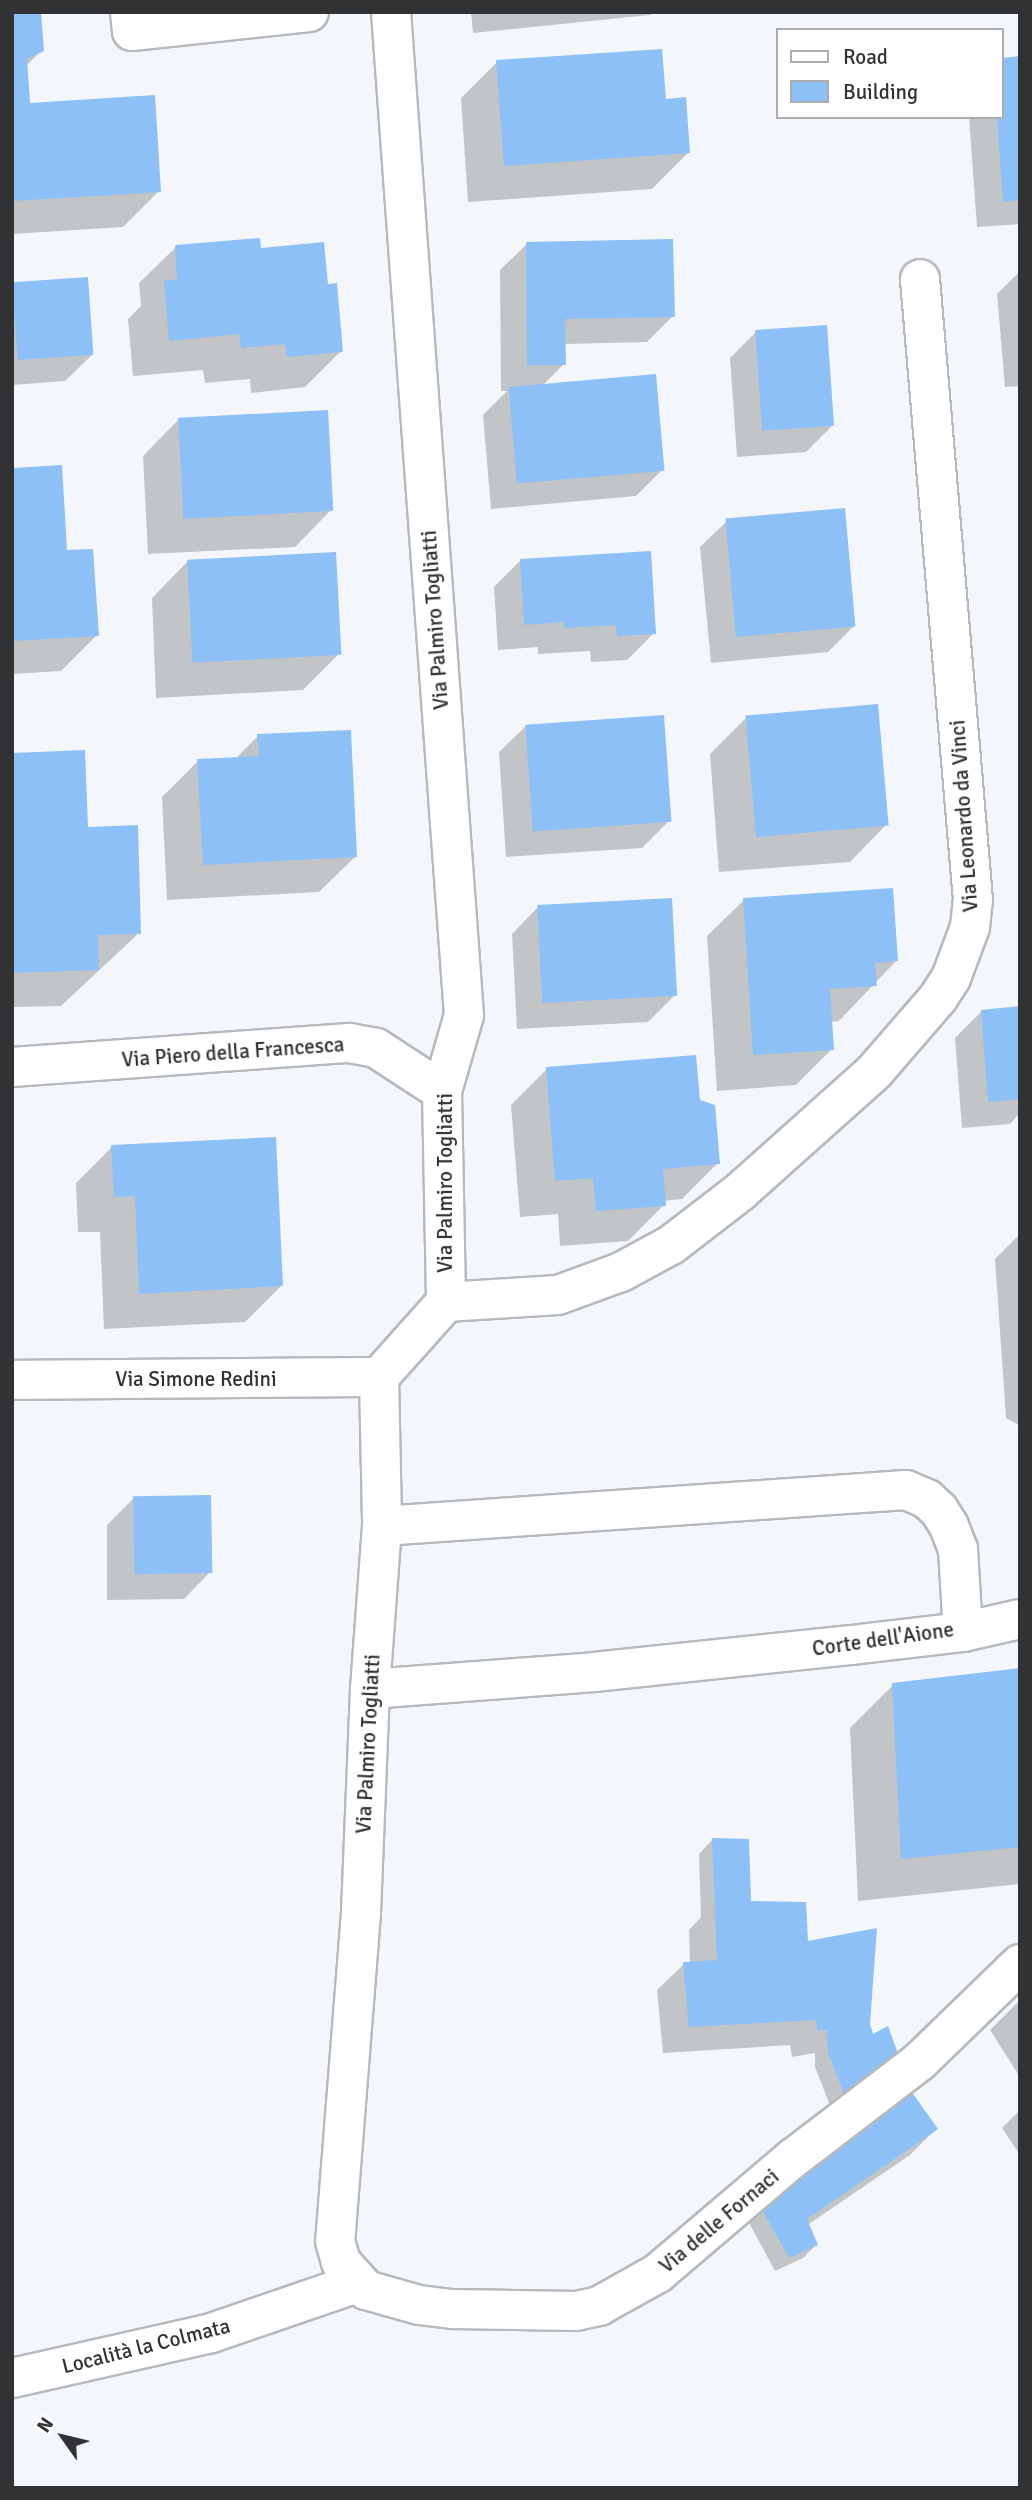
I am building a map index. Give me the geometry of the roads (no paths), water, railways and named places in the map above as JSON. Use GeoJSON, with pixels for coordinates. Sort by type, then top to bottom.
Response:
{"type":"FeatureCollection","features":[{"type":"Feature","properties":{"kind":"street"},"geometry":{"type":"LineString","coordinates":[[130,12],[132,31],[309,12]]}},
{"type":"Feature","properties":{"kind":"street","name":"Via Palmiro Togliatti"},"geometry":{"type":"LineString","coordinates":[[357,2283],[341,2262],[335,2241],[361,1913],[370,1689],[382,1526],[379,1377],[446,1302],[442,1091],[464,1015],[391,12]]}},
{"type":"Feature","properties":{"kind":"street","name":"Via Leonardo da Vinci"},"geometry":{"type":"LineString","coordinates":[[446,1302],[558,1295],[621,1272],[671,1245],[741,1191],[874,1072],[938,999],[951,978],[970,927],[973,900],[919,279]]}},
{"type":"Feature","properties":{"kind":"street","name":"Via Piero della Francesca"},"geometry":{"type":"LineString","coordinates":[[12,1067],[349,1043],[376,1048],[442,1091]]}},
{"type":"Feature","properties":{"kind":"street","name":"Via Simone Redini"},"geometry":{"type":"LineString","coordinates":[[12,1380],[379,1377]]}},
{"type":"Feature","properties":{"kind":"street","name":"Corte dell'Aione"},"geometry":{"type":"LineString","coordinates":[[370,1689],[594,1672],[963,1632],[958,1549],[950,1526],[933,1504],[906,1490],[382,1526]]}},
{"type":"Feature","properties":{"kind":"street"},"geometry":{"type":"LineString","coordinates":[[963,1632],[1020,1619]]}},
{"type":"Feature","properties":{"kind":"street","name":"Via delle Fornaci"},"geometry":{"type":"LineString","coordinates":[[357,2283],[390,2298],[454,2309],[576,2311],[610,2301],[658,2273],[792,2159],[919,2062],[1020,1964]]}},
{"type":"Feature","properties":{"kind":"street","name":"Località la Colmata"},"geometry":{"type":"LineString","coordinates":[[12,2378],[211,2333],[357,2283]]}}]}
